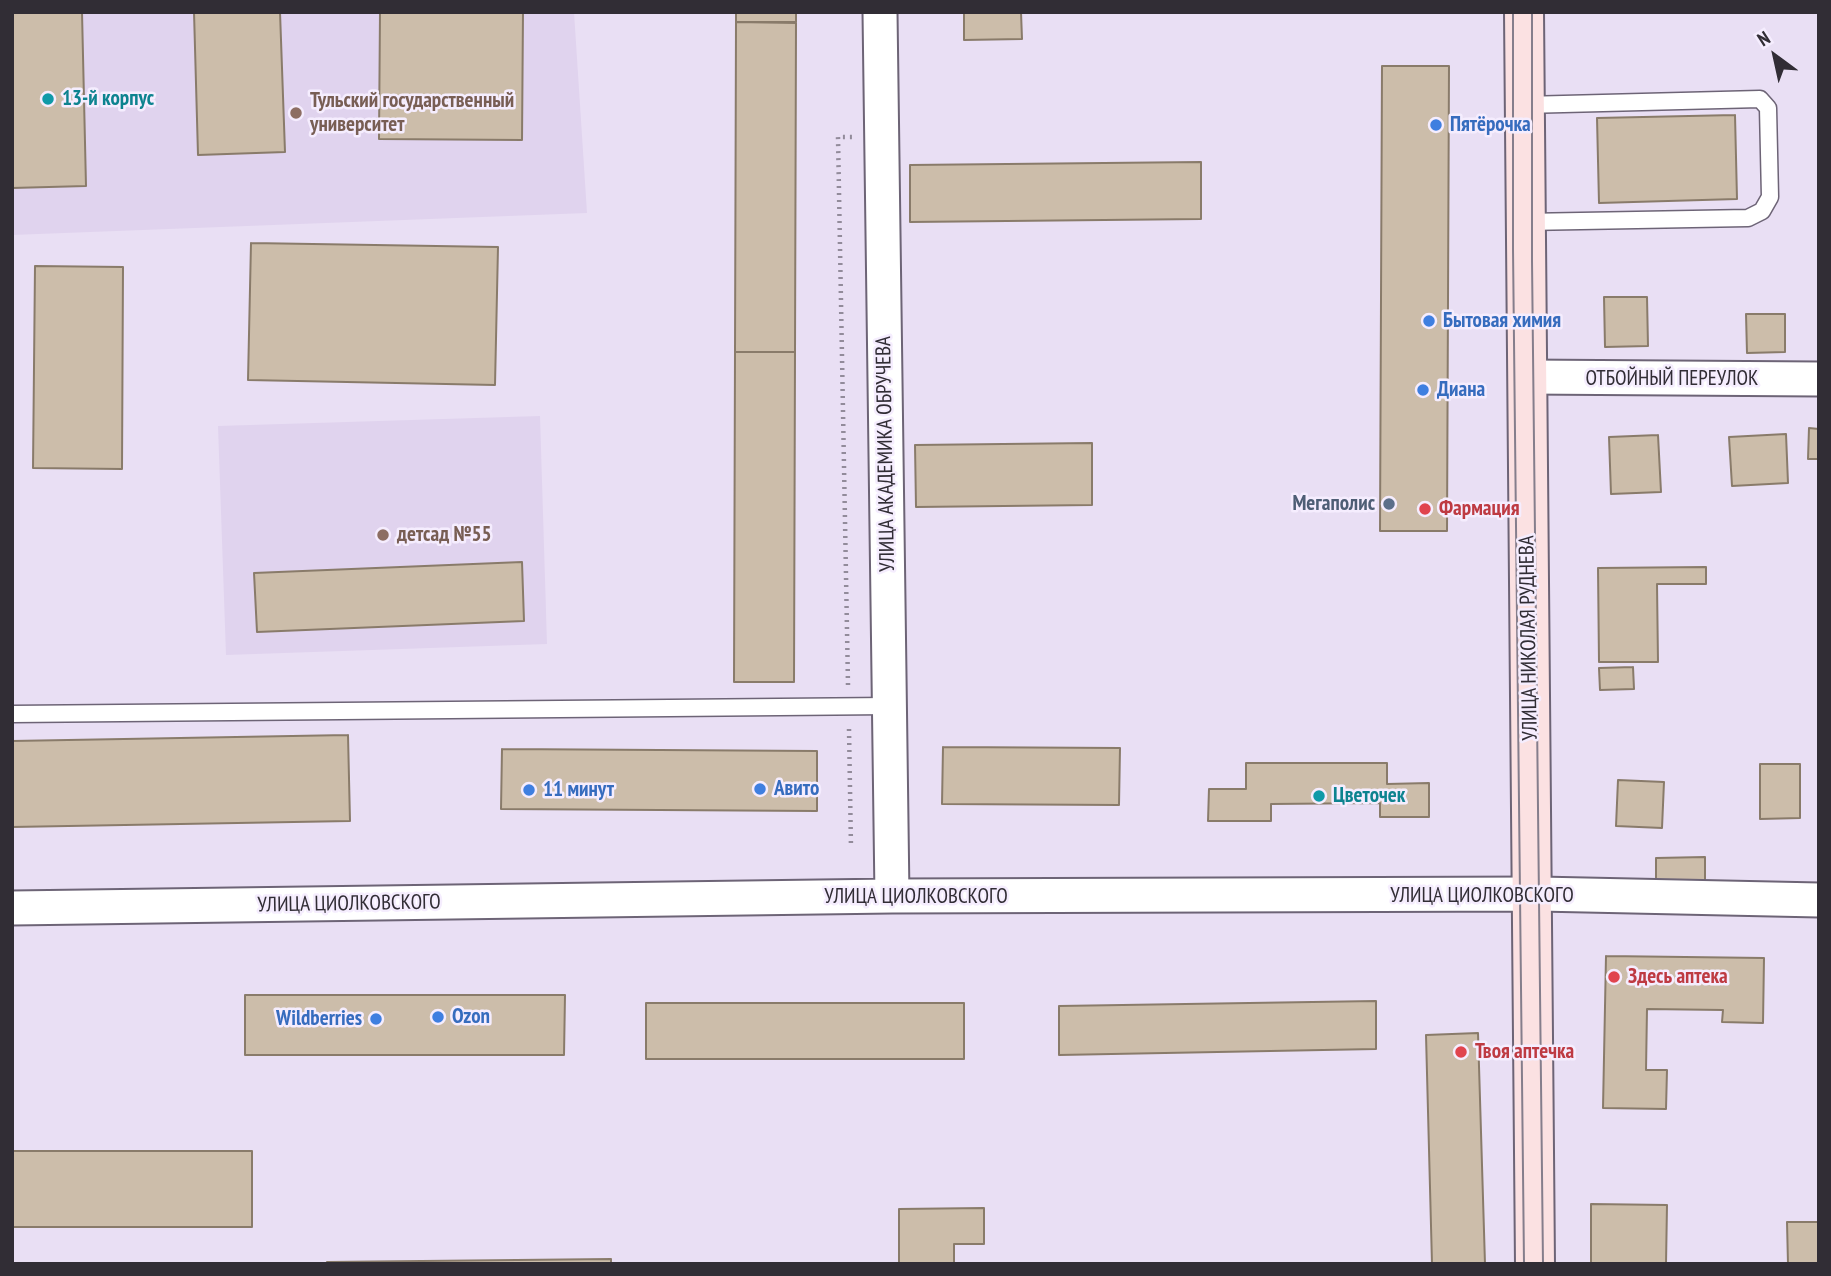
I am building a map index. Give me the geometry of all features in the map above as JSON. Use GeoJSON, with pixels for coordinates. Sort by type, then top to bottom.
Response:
{"type":"FeatureCollection","features":[{"type":"Feature","properties":{"kind":"street","name":"УЛИЦА АКАДЕМИКА ОБРУЧЕВА"},"geometry":{"type":"LineString","coordinates":[[880,12],[892,896]]}},
{"type":"Feature","properties":{"kind":"street","name":"УЛИЦА НИКОЛАЯ РУДНЕВА"},"geometry":{"type":"LineString","coordinates":[[1524,12],[1535,1264]]}},
{"type":"Feature","properties":{"kind":"street","name":"ОТБОЙНЫЙ ПЕРЕУЛОК"},"geometry":{"type":"LineString","coordinates":[[1526,377],[1819,379]]}},
{"type":"Feature","properties":{"kind":"street","name":"УЛИЦА ЦИОЛКОВСКОГО"},"geometry":{"type":"LineString","coordinates":[[12,908],[892,896],[1531,895],[1819,900]]}},
{"type":"Feature","properties":{"kind":"lane"},"geometry":{"type":"LineString","coordinates":[[1524,104],[1756,98],[1768,108],[1769,197],[1765,207],[1756,216],[1525,222]]}},
{"type":"Feature","properties":{"kind":"lane"},"geometry":{"type":"LineString","coordinates":[[12,715],[889,706]]}},
{"type":"Feature","properties":{"kind":"shaded area","name":"Тульский государственный университет"},"geometry":{"type":"Polygon","coordinates":[[[12,12],[574,12],[587,213],[12,235],[12,12]]]}},
{"type":"Feature","properties":{"kind":"shaded area","name":"детсад №55"},"geometry":{"type":"Polygon","coordinates":[[[540,416],[547,644],[226,655],[218,426],[540,416]]]}},
{"type":"Feature","properties":{"kind":"building","name":"13-й корпус"},"geometry":{"type":"Polygon","coordinates":[[[12,12],[82,12],[86,186],[12,188],[12,12]]]}},
{"type":"Feature","properties":{"kind":"building"},"geometry":{"type":"Polygon","coordinates":[[[194,12],[280,12],[285,152],[198,155],[194,12]]]}},
{"type":"Feature","properties":{"kind":"building"},"geometry":{"type":"Polygon","coordinates":[[[380,12],[523,12],[522,140],[379,139],[380,12]]]}},
{"type":"Feature","properties":{"kind":"building"},"geometry":{"type":"Polygon","coordinates":[[[736,12],[796,12],[796,22],[736,22],[736,12]]]}},
{"type":"Feature","properties":{"kind":"building"},"geometry":{"type":"Polygon","coordinates":[[[964,12],[1021,12],[1022,39],[964,40],[964,12]]]}},
{"type":"Feature","properties":{"kind":"building"},"geometry":{"type":"Polygon","coordinates":[[[736,22],[796,23],[795,352],[735,352],[736,22]]]}},
{"type":"Feature","properties":{"kind":"building"},"geometry":{"type":"Polygon","coordinates":[[[1382,66],[1449,66],[1447,531],[1380,531],[1382,66]]]}},
{"type":"Feature","properties":{"kind":"building"},"geometry":{"type":"Polygon","coordinates":[[[1735,115],[1737,199],[1599,203],[1597,118],[1735,115]]]}},
{"type":"Feature","properties":{"kind":"building"},"geometry":{"type":"Polygon","coordinates":[[[1201,162],[1201,219],[910,222],[910,165],[1201,162]]]}},
{"type":"Feature","properties":{"kind":"building"},"geometry":{"type":"Polygon","coordinates":[[[251,243],[498,247],[495,385],[248,380],[251,243]]]}},
{"type":"Feature","properties":{"kind":"building"},"geometry":{"type":"Polygon","coordinates":[[[35,266],[123,267],[122,469],[33,468],[35,266]]]}},
{"type":"Feature","properties":{"kind":"building"},"geometry":{"type":"Polygon","coordinates":[[[1604,297],[1647,297],[1648,346],[1605,347],[1604,297]]]}},
{"type":"Feature","properties":{"kind":"building"},"geometry":{"type":"Polygon","coordinates":[[[1746,314],[1785,314],[1785,352],[1747,353],[1746,314]]]}},
{"type":"Feature","properties":{"kind":"building"},"geometry":{"type":"Polygon","coordinates":[[[735,352],[795,352],[794,682],[734,682],[735,352]]]}},
{"type":"Feature","properties":{"kind":"building"},"geometry":{"type":"Polygon","coordinates":[[[1809,428],[1819,429],[1819,459],[1808,459],[1809,428]]]}},
{"type":"Feature","properties":{"kind":"building"},"geometry":{"type":"Polygon","coordinates":[[[1786,434],[1788,483],[1732,486],[1729,437],[1786,434]]]}},
{"type":"Feature","properties":{"kind":"building"},"geometry":{"type":"Polygon","coordinates":[[[1658,435],[1661,492],[1611,494],[1609,437],[1658,435]]]}},
{"type":"Feature","properties":{"kind":"building"},"geometry":{"type":"Polygon","coordinates":[[[1092,443],[1092,505],[916,507],[915,445],[1092,443]]]}},
{"type":"Feature","properties":{"kind":"building"},"geometry":{"type":"Polygon","coordinates":[[[522,562],[524,621],[257,632],[254,573],[522,562]]]}},
{"type":"Feature","properties":{"kind":"building"},"geometry":{"type":"Polygon","coordinates":[[[1706,567],[1706,584],[1657,584],[1658,662],[1599,662],[1598,568],[1706,567]]]}},
{"type":"Feature","properties":{"kind":"building"},"geometry":{"type":"Polygon","coordinates":[[[1633,667],[1634,689],[1600,690],[1599,668],[1633,667]]]}},
{"type":"Feature","properties":{"kind":"building"},"geometry":{"type":"Polygon","coordinates":[[[348,735],[350,821],[12,827],[12,741],[348,735]]]}},
{"type":"Feature","properties":{"kind":"building"},"geometry":{"type":"Polygon","coordinates":[[[943,747],[1120,748],[1119,805],[942,804],[943,747]]]}},
{"type":"Feature","properties":{"kind":"building"},"geometry":{"type":"Polygon","coordinates":[[[502,749],[817,751],[817,811],[501,809],[502,749]]]}},
{"type":"Feature","properties":{"kind":"building","name":"Цветочек"},"geometry":{"type":"Polygon","coordinates":[[[1246,763],[1387,763],[1387,784],[1429,783],[1429,817],[1380,817],[1380,803],[1271,804],[1271,821],[1208,821],[1209,789],[1246,789],[1246,763]]]}},
{"type":"Feature","properties":{"kind":"building"},"geometry":{"type":"Polygon","coordinates":[[[1760,764],[1800,764],[1800,818],[1760,819],[1760,764]]]}},
{"type":"Feature","properties":{"kind":"building"},"geometry":{"type":"Polygon","coordinates":[[[1618,780],[1664,782],[1662,828],[1616,826],[1618,780]]]}},
{"type":"Feature","properties":{"kind":"building"},"geometry":{"type":"Polygon","coordinates":[[[1705,857],[1705,881],[1656,882],[1656,858],[1705,857]]]}},
{"type":"Feature","properties":{"kind":"building"},"geometry":{"type":"Polygon","coordinates":[[[1606,956],[1764,958],[1763,1023],[1722,1022],[1723,1010],[1647,1009],[1646,1070],[1667,1070],[1666,1109],[1603,1108],[1606,956]]]}},
{"type":"Feature","properties":{"kind":"building"},"geometry":{"type":"Polygon","coordinates":[[[245,995],[565,995],[564,1055],[245,1055],[245,995]]]}},
{"type":"Feature","properties":{"kind":"building"},"geometry":{"type":"Polygon","coordinates":[[[1376,1001],[1376,1049],[1059,1055],[1059,1006],[1376,1001]]]}},
{"type":"Feature","properties":{"kind":"building"},"geometry":{"type":"Polygon","coordinates":[[[646,1003],[964,1003],[964,1059],[646,1059],[646,1003]]]}},
{"type":"Feature","properties":{"kind":"building"},"geometry":{"type":"Polygon","coordinates":[[[1478,1033],[1485,1264],[1432,1264],[1426,1035],[1478,1033]]]}},
{"type":"Feature","properties":{"kind":"building"},"geometry":{"type":"Polygon","coordinates":[[[12,1151],[252,1151],[252,1227],[12,1227],[12,1151]]]}},
{"type":"Feature","properties":{"kind":"building"},"geometry":{"type":"Polygon","coordinates":[[[1591,1204],[1667,1205],[1666,1264],[1591,1264],[1591,1204]]]}},
{"type":"Feature","properties":{"kind":"building"},"geometry":{"type":"Polygon","coordinates":[[[984,1208],[984,1244],[954,1244],[954,1264],[899,1264],[899,1209],[984,1208]]]}},
{"type":"Feature","properties":{"kind":"building"},"geometry":{"type":"Polygon","coordinates":[[[1787,1222],[1819,1222],[1819,1264],[1788,1264],[1787,1222]]]}},
{"type":"Feature","properties":{"kind":"building"},"geometry":{"type":"Polygon","coordinates":[[[611,1259],[611,1264],[327,1264],[327,1262],[611,1259]]]}},
{"type":"Feature","properties":{"kind":"tram line"},"geometry":{"type":"LineString","coordinates":[[1513,12],[1524,1264]]}},
{"type":"Feature","properties":{"kind":"tram line"},"geometry":{"type":"LineString","coordinates":[[1532,12],[1532,261],[1543,1264]]}},
{"type":"Feature","properties":{"kind":"place","name":"13-й корпус"},"geometry":{"type":"Point","coordinates":[48,99]}},
{"type":"Feature","properties":{"kind":"place","name":"Тульский государственный университет"},"geometry":{"type":"Point","coordinates":[296,113]}},
{"type":"Feature","properties":{"kind":"place","name":"Пятёрочка"},"geometry":{"type":"Point","coordinates":[1436,125]}},
{"type":"Feature","properties":{"kind":"place","name":"Бытовая химия"},"geometry":{"type":"Point","coordinates":[1429,321]}},
{"type":"Feature","properties":{"kind":"place","name":"Диана"},"geometry":{"type":"Point","coordinates":[1423,390]}},
{"type":"Feature","properties":{"kind":"place","name":"Мегаполис"},"geometry":{"type":"Point","coordinates":[1389,504]}},
{"type":"Feature","properties":{"kind":"place","name":"Фармация"},"geometry":{"type":"Point","coordinates":[1425,509]}},
{"type":"Feature","properties":{"kind":"place","name":"детсад №55"},"geometry":{"type":"Point","coordinates":[383,535]}},
{"type":"Feature","properties":{"kind":"place","name":"Авито"},"geometry":{"type":"Point","coordinates":[760,789]}},
{"type":"Feature","properties":{"kind":"place","name":"11 минут"},"geometry":{"type":"Point","coordinates":[529,790]}},
{"type":"Feature","properties":{"kind":"place","name":"Цветочек"},"geometry":{"type":"Point","coordinates":[1319,796]}},
{"type":"Feature","properties":{"kind":"place","name":"Здесь аптека"},"geometry":{"type":"Point","coordinates":[1614,977]}},
{"type":"Feature","properties":{"kind":"place","name":"Ozon"},"geometry":{"type":"Point","coordinates":[438,1017]}},
{"type":"Feature","properties":{"kind":"place","name":"Wildberries"},"geometry":{"type":"Point","coordinates":[376,1019]}},
{"type":"Feature","properties":{"kind":"place","name":"Твоя аптечка"},"geometry":{"type":"Point","coordinates":[1461,1052]}}]}
